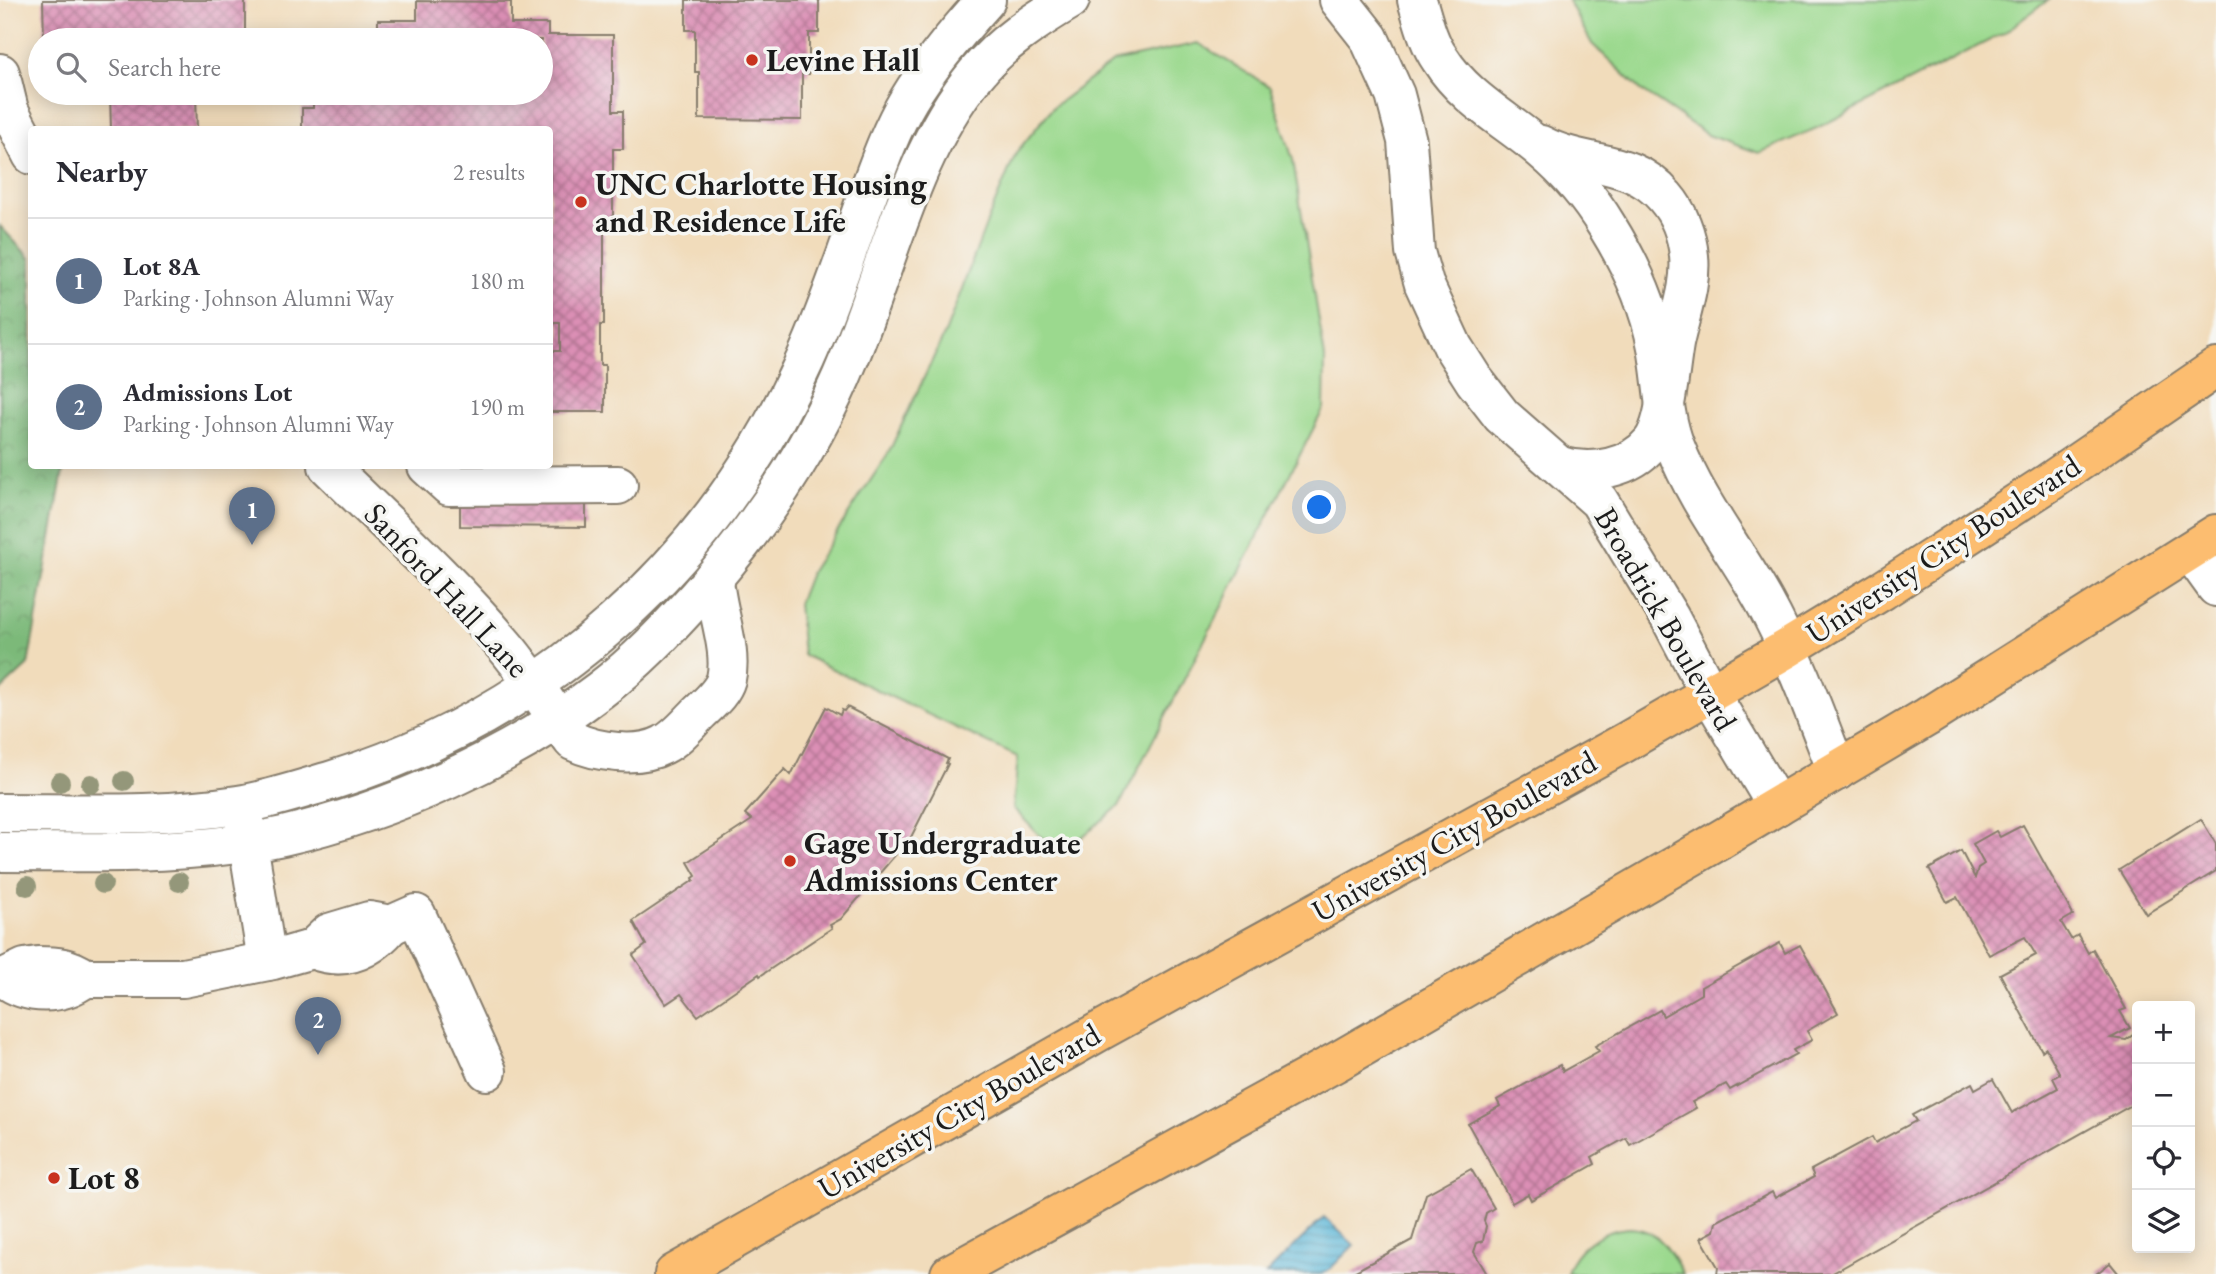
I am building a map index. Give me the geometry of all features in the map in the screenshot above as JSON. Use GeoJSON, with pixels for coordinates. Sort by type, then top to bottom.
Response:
{"type":"FeatureCollection","features":[{"type":"Feature","properties":{"kind":"main road","name":"University City Boulevard"},"geometry":{"type":"LineString","coordinates":[[674,1274],[1100,1031],[1612,750],[1788,648],[2048,483],[2216,368]]}},
{"type":"Feature","properties":{"kind":"main road"},"geometry":{"type":"LineString","coordinates":[[950,1274],[1340,1060],[1838,771],[2203,543]]}},
{"type":"Feature","properties":{"kind":"street"},"geometry":{"type":"LineString","coordinates":[[0,813],[169,812],[242,804],[290,793],[400,756],[473,721],[535,684],[594,641],[627,611],[685,549],[739,481],[763,444],[806,357],[880,162],[908,100],[939,55],[986,0]]}},
{"type":"Feature","properties":{"kind":"street"},"geometry":{"type":"LineString","coordinates":[[0,852],[188,849],[248,842],[323,825],[400,799],[495,756],[559,719],[601,690],[671,626],[734,554],[775,498],[807,447],[835,393],[916,180],[954,104],[977,72],[996,52],[1041,17],[1070,0]]}},
{"type":"Feature","properties":{"kind":"street","name":"Broadrick Boulevard"},"geometry":{"type":"LineString","coordinates":[[1339,0],[1369,38],[1395,95],[1408,150],[1415,252],[1424,284],[1443,329],[1468,372],[1502,416],[1591,493],[1604,509],[1670,618],[1709,692],[1777,806]]}},
{"type":"Feature","properties":{"kind":"street"},"geometry":{"type":"LineString","coordinates":[[1417,0],[1433,46],[1448,70],[1486,108],[1543,151],[1580,189],[1595,207],[1621,250],[1640,290],[1652,325],[1673,442],[1695,491],[1763,599],[1788,648],[1838,771]]}},
{"type":"Feature","properties":{"kind":"street"},"geometry":{"type":"LineString","coordinates":[[0,73],[9,110],[28,147]]}},
{"type":"Feature","properties":{"kind":"street"},"geometry":{"type":"LineString","coordinates":[[1524,136],[1556,153],[1611,165],[1643,177],[1675,210],[1687,243],[1689,274],[1662,416],[1654,440],[1625,464],[1596,470],[1560,466]]}},
{"type":"Feature","properties":{"kind":"street","name":"Sanford Hall Lane"},"geometry":{"type":"LineString","coordinates":[[331,469],[505,645],[573,741],[599,749],[630,751],[662,746],[713,699],[726,679],[726,646],[716,605],[714,577]]}},
{"type":"Feature","properties":{"kind":"street"},"geometry":{"type":"LineString","coordinates":[[430,469],[449,486],[618,485]]}},
{"type":"Feature","properties":{"kind":"street"},"geometry":{"type":"LineString","coordinates":[[2203,543],[2216,587]]}},
{"type":"Feature","properties":{"kind":"street"},"geometry":{"type":"LineString","coordinates":[[242,804],[267,961]]}},
{"type":"Feature","properties":{"kind":"street"},"geometry":{"type":"LineString","coordinates":[[2,978],[38,965],[60,966],[85,978],[183,978],[312,949],[329,933],[342,928],[369,921],[390,925],[416,914],[487,1071]]}},
{"type":"Feature","properties":{"kind":"green space"},"geometry":{"type":"Polygon","coordinates":[[[1568,0],[2048,0],[2004,33],[1819,127],[1759,153],[1708,135],[1641,90],[1592,44],[1568,0]]]}},
{"type":"Feature","properties":{"kind":"green space"},"geometry":{"type":"Polygon","coordinates":[[[1198,43],[1270,87],[1293,160],[1325,358],[1324,408],[1119,806],[1076,842],[1042,838],[1013,808],[1018,757],[803,655],[798,604],[810,573],[889,452],[946,331],[1016,153],[1053,107],[1113,62],[1198,43]]]}},
{"type":"Feature","properties":{"kind":"green space"},"geometry":{"type":"Polygon","coordinates":[[[0,226],[28,256],[28,469],[63,469],[28,665],[0,691],[0,226]]]}},
{"type":"Feature","properties":{"kind":"green space"},"geometry":{"type":"Polygon","coordinates":[[[1628,1228],[1655,1236],[1668,1249],[1683,1274],[1567,1274],[1582,1248],[1608,1232],[1628,1228]]]}},
{"type":"Feature","properties":{"kind":"water"},"geometry":{"type":"Polygon","coordinates":[[[1324,1217],[1354,1245],[1329,1270],[1321,1274],[1266,1274],[1324,1217]]]}},
{"type":"Feature","properties":{"kind":"building"},"geometry":{"type":"Polygon","coordinates":[[[43,0],[245,0],[245,28],[44,28],[43,0]]]}},
{"type":"Feature","properties":{"kind":"building","name":"Levine Hall"},"geometry":{"type":"Polygon","coordinates":[[[686,0],[819,0],[819,33],[809,33],[809,74],[802,74],[802,120],[699,119],[699,72],[695,72],[695,30],[686,30],[686,0]]]}},
{"type":"Feature","properties":{"kind":"building","name":"UNC Charlotte Housing and Residence Life"},"geometry":{"type":"Polygon","coordinates":[[[417,1],[511,2],[511,24],[548,24],[548,28],[378,28],[378,20],[417,20],[417,1]]]}},
{"type":"Feature","properties":{"kind":"building","name":"UNC Charlotte Housing and Residence Life"},"geometry":{"type":"Polygon","coordinates":[[[553,35],[613,35],[613,111],[623,111],[623,149],[613,149],[613,223],[604,223],[604,325],[600,325],[600,365],[605,365],[605,412],[553,412],[553,351],[560,351],[560,323],[553,323],[553,126],[302,126],[302,108],[313,108],[313,105],[553,105],[553,35]]]}},
{"type":"Feature","properties":{"kind":"building"},"geometry":{"type":"Polygon","coordinates":[[[110,105],[196,105],[197,126],[111,126],[110,105]]]}},
{"type":"Feature","properties":{"kind":"building"},"geometry":{"type":"Polygon","coordinates":[[[460,502],[586,502],[586,527],[460,526],[460,502]]]}},
{"type":"Feature","properties":{"kind":"building","name":"Gage Undergraduate Admissions Center"},"geometry":{"type":"Polygon","coordinates":[[[826,707],[840,715],[847,707],[948,759],[948,764],[909,841],[841,919],[830,925],[832,928],[698,1016],[681,994],[666,1004],[633,955],[646,945],[633,921],[694,880],[696,876],[688,862],[752,820],[745,814],[785,769],[791,775],[826,707]]]}},
{"type":"Feature","properties":{"kind":"building"},"geometry":{"type":"Polygon","coordinates":[[[2201,819],[2216,844],[2216,871],[2146,914],[2119,870],[2201,819]]]}},
{"type":"Feature","properties":{"kind":"building"},"geometry":{"type":"Polygon","coordinates":[[[2023,825],[2073,915],[2061,922],[2071,939],[2078,935],[2088,953],[2093,949],[2126,1009],[2120,1011],[2130,1028],[2111,1038],[2126,1040],[2132,1036],[2132,1105],[1831,1274],[1717,1274],[1718,1267],[1701,1238],[1714,1231],[1716,1222],[1772,1192],[1775,1198],[1814,1177],[1811,1170],[1872,1137],[1875,1143],[1916,1121],[1912,1115],[1972,1083],[1975,1089],[1993,1079],[2012,1113],[2058,1088],[2053,1078],[2060,1074],[2046,1048],[2042,1051],[2000,974],[2036,955],[2025,937],[1989,955],[1957,897],[1947,902],[1929,869],[1961,851],[1975,878],[1978,868],[1984,864],[1973,844],[1996,831],[2000,837],[2023,825]]]}},
{"type":"Feature","properties":{"kind":"building"},"geometry":{"type":"Polygon","coordinates":[[[1780,943],[1785,953],[1800,945],[1838,1013],[1807,1031],[1812,1040],[1793,1050],[1796,1054],[1730,1090],[1726,1084],[1692,1102],[1696,1108],[1630,1145],[1626,1138],[1592,1157],[1595,1164],[1531,1200],[1528,1194],[1512,1203],[1468,1124],[1500,1106],[1497,1100],[1560,1065],[1563,1071],[1599,1051],[1595,1046],[1660,1010],[1663,1016],[1701,994],[1701,987],[1780,943]]]}},
{"type":"Feature","properties":{"kind":"building"},"geometry":{"type":"Polygon","coordinates":[[[1471,1169],[1494,1208],[1486,1213],[1483,1241],[1477,1243],[1474,1252],[1487,1274],[1350,1274],[1412,1240],[1426,1194],[1471,1169]]]}},
{"type":"Feature","properties":{"kind":"building"},"geometry":{"type":"Polygon","coordinates":[[[2110,1263],[2119,1274],[2096,1274],[2110,1263]]]}},
{"type":"Feature","properties":{"kind":"place","name":"Levine Hall"},"geometry":{"type":"Point","coordinates":[752,60]}},
{"type":"Feature","properties":{"kind":"place","name":"UNC Charlotte Housing and Residence Life"},"geometry":{"type":"Point","coordinates":[581,202]}},
{"type":"Feature","properties":{"kind":"place","name":"Lot 8A"},"geometry":{"type":"Point","coordinates":[252,545]}},
{"type":"Feature","properties":{"kind":"place","name":"Gage Undergraduate Admissions Center"},"geometry":{"type":"Point","coordinates":[790,861]}},
{"type":"Feature","properties":{"kind":"place","name":"Admissions Lot"},"geometry":{"type":"Point","coordinates":[318,1055]}},
{"type":"Feature","properties":{"kind":"place","name":"Lot 8"},"geometry":{"type":"Point","coordinates":[54,1178]}}]}
